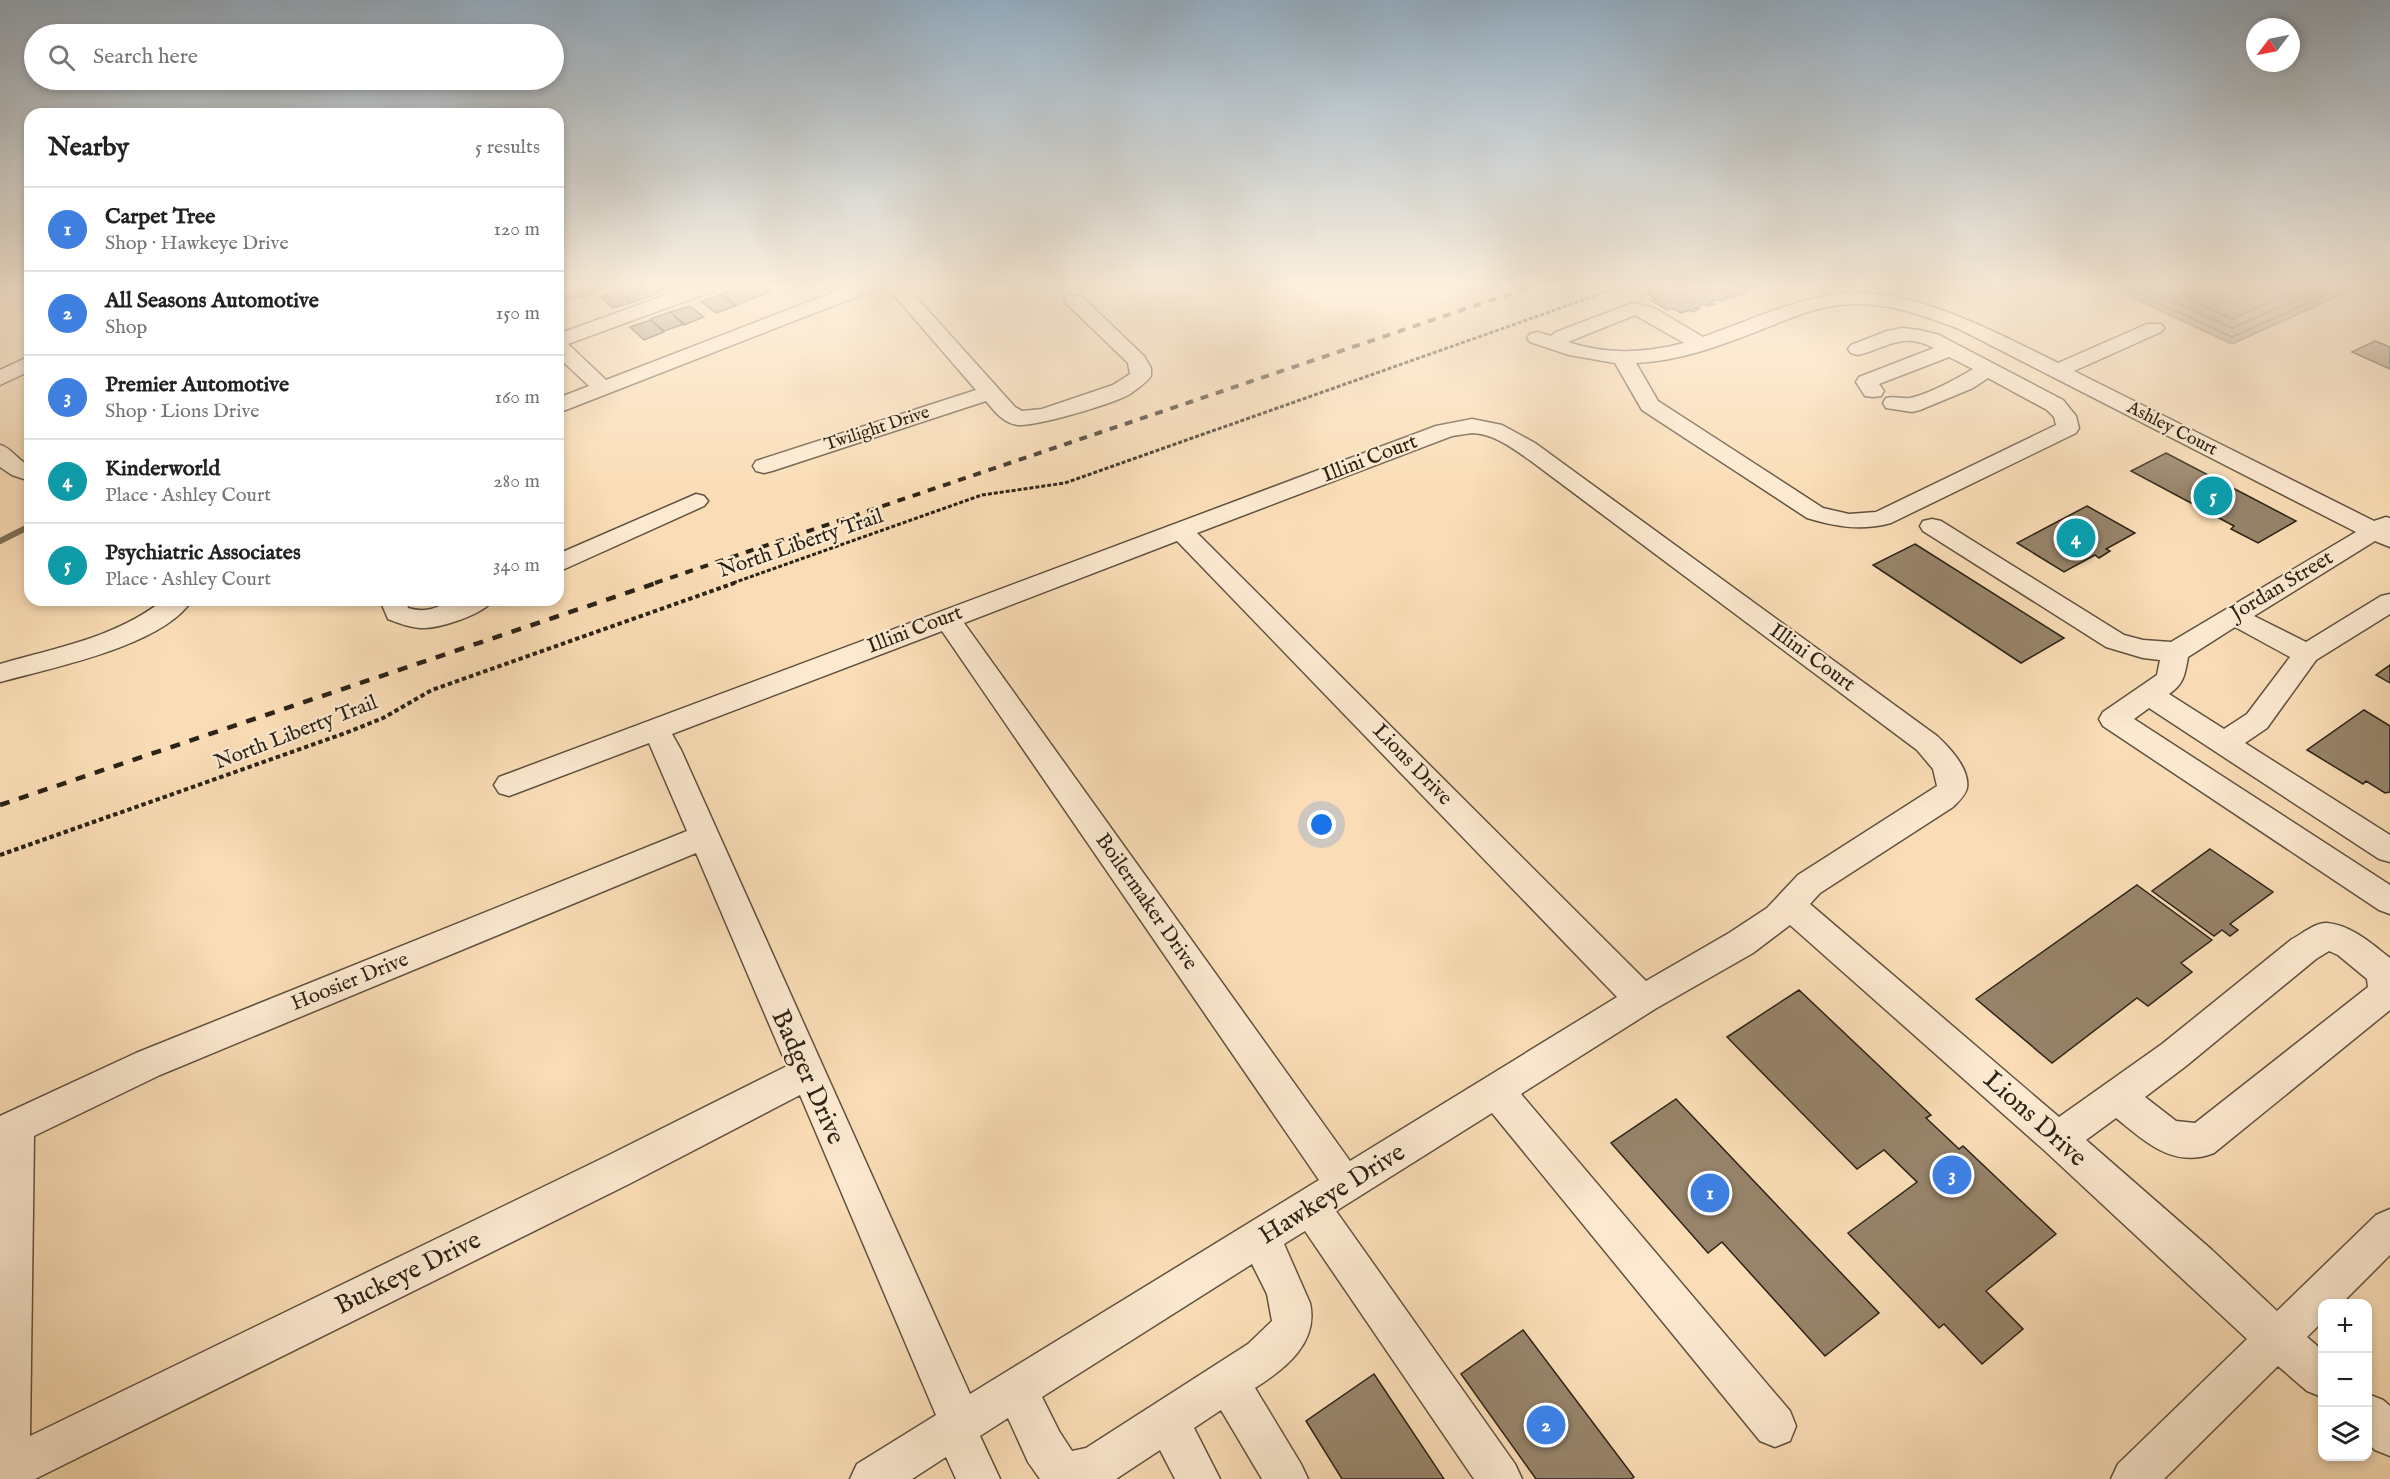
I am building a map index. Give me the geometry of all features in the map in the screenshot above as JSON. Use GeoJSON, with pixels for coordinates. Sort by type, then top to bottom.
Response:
{"type":"FeatureCollection","features":[{"type":"Feature","properties":{"kind":"street"},"geometry":{"type":"LineString","coordinates":[[569,356],[603,388]]}},
{"type":"Feature","properties":{"kind":"street"},"geometry":{"type":"LineString","coordinates":[[564,404],[686,356]]}},
{"type":"Feature","properties":{"kind":"street"},"geometry":{"type":"LineString","coordinates":[[958,356],[1007,412],[1019,418],[1031,418],[1121,390],[1140,376],[1141,368],[1133,356]]}},
{"type":"Feature","properties":{"kind":"street","name":"Ashley Court"},"geometry":{"type":"LineString","coordinates":[[1603,356],[1623,359],[1660,356]]}},
{"type":"Feature","properties":{"kind":"street"},"geometry":{"type":"LineString","coordinates":[[1623,359],[1650,405],[1815,513],[1840,520],[1864,523],[1883,518],[2068,428],[2065,416],[2055,405],[1964,356]]}},
{"type":"Feature","properties":{"kind":"street"},"geometry":{"type":"LineString","coordinates":[[1894,403],[1912,405],[1965,383],[1970,359],[1968,356]]}},
{"type":"Feature","properties":{"kind":"street"},"geometry":{"type":"LineString","coordinates":[[1873,391],[1867,382],[1920,359],[1970,359],[1992,363],[2008,356]]}},
{"type":"Feature","properties":{"kind":"street","name":"Ashley Court"},"geometry":{"type":"LineString","coordinates":[[2029,356],[2385,530]]}},
{"type":"Feature","properties":{"kind":"street"},"geometry":{"type":"LineString","coordinates":[[2058,371],[2091,356]]}},
{"type":"Feature","properties":{"kind":"street"},"geometry":{"type":"LineString","coordinates":[[0,379],[24,365]]}},
{"type":"Feature","properties":{"kind":"street","name":"Twilight Drive"},"geometry":{"type":"LineString","coordinates":[[764,466],[990,393]]}},
{"type":"Feature","properties":{"kind":"street","name":"Illini Court"},"geometry":{"type":"LineString","coordinates":[[509,785],[947,618],[1460,427],[1479,425],[1508,434],[1927,743],[1945,762],[1952,781],[1952,789],[1942,800],[1809,884],[1789,905]]}},
{"type":"Feature","properties":{"kind":"street"},"geometry":{"type":"LineString","coordinates":[[0,452],[5,461],[24,472]]}},
{"type":"Feature","properties":{"kind":"street"},"geometry":{"type":"LineString","coordinates":[[564,561],[696,501]]}},
{"type":"Feature","properties":{"kind":"street"},"geometry":{"type":"LineString","coordinates":[[1932,526],[2115,641],[2143,649],[2175,651],[2170,680],[2113,719],[2390,901]]}},
{"type":"Feature","properties":{"kind":"street","name":"Jordan Street"},"geometry":{"type":"LineString","coordinates":[[2175,651],[2385,530]]}},
{"type":"Feature","properties":{"kind":"street","name":"Lions Drive"},"geometry":{"type":"LineString","coordinates":[[1181,531],[1618,977],[1643,999]]}},
{"type":"Feature","properties":{"kind":"street"},"geometry":{"type":"LineString","coordinates":[[2224,743],[2257,721],[2307,654],[2390,602]]}},
{"type":"Feature","properties":{"kind":"street"},"geometry":{"type":"LineString","coordinates":[[0,674],[122,636],[157,619],[172,606]]}},
{"type":"Feature","properties":{"kind":"street"},"geometry":{"type":"LineString","coordinates":[[395,606],[397,613],[413,620],[432,620],[466,606]]}},
{"type":"Feature","properties":{"kind":"street"},"geometry":{"type":"LineString","coordinates":[[2234,616],[2307,654]]}},
{"type":"Feature","properties":{"kind":"street","name":"Boilermaker Drive"},"geometry":{"type":"LineString","coordinates":[[947,618],[1345,1186]]}},
{"type":"Feature","properties":{"kind":"street"},"geometry":{"type":"LineString","coordinates":[[2149,695],[2390,850]]}},
{"type":"Feature","properties":{"kind":"street","name":"Badger Drive"},"geometry":{"type":"LineString","coordinates":[[655,730],[667,750],[807,1074],[958,1426],[978,1479]]}},
{"type":"Feature","properties":{"kind":"street","name":"Hoosier Drive"},"geometry":{"type":"LineString","coordinates":[[7,1131],[148,1064],[703,837]]}},
{"type":"Feature","properties":{"kind":"street","name":"Lions Drive"},"geometry":{"type":"LineString","coordinates":[[1789,905],[2058,1139],[2198,1264],[2276,1338],[2318,1373]]}},
{"type":"Feature","properties":{"kind":"street","name":"Hawkeye Drive"},"geometry":{"type":"LineString","coordinates":[[873,1479],[1643,999],[1742,943],[1778,917],[1789,905]]}},
{"type":"Feature","properties":{"kind":"street"},"geometry":{"type":"LineString","coordinates":[[2058,1139],[2117,1096],[2174,1055],[2304,949],[2326,936],[2350,945],[2383,972],[2386,993],[2201,1141],[2169,1138],[2117,1096]]}},
{"type":"Feature","properties":{"kind":"street","name":"Buckeye Drive"},"geometry":{"type":"LineString","coordinates":[[9,1474],[807,1074]]}},
{"type":"Feature","properties":{"kind":"street"},"geometry":{"type":"LineString","coordinates":[[1496,1091],[1775,1426]]}},
{"type":"Feature","properties":{"kind":"street"},"geometry":{"type":"LineString","coordinates":[[7,1131],[17,1144],[9,1474]]}},
{"type":"Feature","properties":{"kind":"street"},"geometry":{"type":"LineString","coordinates":[[1311,1207],[1500,1479]]}},
{"type":"Feature","properties":{"kind":"street"},"geometry":{"type":"LineString","coordinates":[[2133,1479],[2390,1228]]}},
{"type":"Feature","properties":{"kind":"street"},"geometry":{"type":"LineString","coordinates":[[1017,1389],[1052,1461],[1063,1471],[1078,1472],[1100,1464],[1228,1382],[1277,1347],[1293,1321],[1289,1300],[1260,1239]]}},
{"type":"Feature","properties":{"kind":"street"},"geometry":{"type":"LineString","coordinates":[[1228,1382],[1286,1479]]}},
{"type":"Feature","properties":{"kind":"street"},"geometry":{"type":"LineString","coordinates":[[2372,1419],[2390,1435]]}},
{"type":"Feature","properties":{"kind":"street"},"geometry":{"type":"LineString","coordinates":[[1167,1421],[1198,1479]]}},
{"type":"Feature","properties":{"kind":"path","name":"North Liberty Trail"},"geometry":{"type":"LineString","coordinates":[[0,855],[348,732],[382,718],[432,690],[982,495],[1042,489],[1065,483],[1425,356]]}},
{"type":"Feature","properties":{"kind":"building"},"geometry":{"type":"Polygon","coordinates":[[[2361,356],[2390,356],[2390,369],[2361,356]]]}},
{"type":"Feature","properties":{"kind":"building"},"geometry":{"type":"Polygon","coordinates":[[[2166,453],[2296,521],[2258,543],[2231,529],[2234,526],[2131,471],[2166,453]]]}},
{"type":"Feature","properties":{"kind":"building"},"geometry":{"type":"Polygon","coordinates":[[[2087,506],[2135,533],[2106,549],[2110,551],[2099,558],[2095,555],[2064,572],[2017,543],[2087,506]]]}},
{"type":"Feature","properties":{"kind":"building"},"geometry":{"type":"Polygon","coordinates":[[[1915,544],[2064,638],[2021,663],[1873,565],[1915,544]]]}},
{"type":"Feature","properties":{"kind":"building"},"geometry":{"type":"Polygon","coordinates":[[[2390,665],[2390,683],[2376,675],[2390,665]]]}},
{"type":"Feature","properties":{"kind":"building"},"geometry":{"type":"Polygon","coordinates":[[[2364,710],[2390,726],[2390,792],[2385,793],[2366,781],[2363,784],[2307,750],[2364,710]]]}},
{"type":"Feature","properties":{"kind":"building"},"geometry":{"type":"Polygon","coordinates":[[[2210,849],[2273,892],[2230,924],[2238,930],[2230,936],[2222,930],[2214,936],[2152,891],[2210,849]]]}},
{"type":"Feature","properties":{"kind":"building"},"geometry":{"type":"Polygon","coordinates":[[[2137,885],[2212,940],[2181,963],[2192,972],[2148,1006],[2137,998],[2052,1063],[1976,999],[2137,885]]]}},
{"type":"Feature","properties":{"kind":"building"},"geometry":{"type":"Polygon","coordinates":[[[1799,990],[1931,1115],[1926,1118],[1959,1149],[1963,1146],[2056,1234],[1986,1291],[2023,1329],[1982,1364],[1944,1324],[1939,1328],[1848,1233],[1917,1182],[1884,1150],[1857,1169],[1727,1037],[1799,990]]]}},
{"type":"Feature","properties":{"kind":"building"},"geometry":{"type":"Polygon","coordinates":[[[1676,1099],[1879,1313],[1825,1356],[1722,1242],[1708,1253],[1611,1143],[1676,1099]]]}},
{"type":"Feature","properties":{"kind":"building"},"geometry":{"type":"Polygon","coordinates":[[[1523,1330],[1634,1477],[1631,1479],[1536,1479],[1461,1374],[1523,1330]]]}},
{"type":"Feature","properties":{"kind":"building"},"geometry":{"type":"Polygon","coordinates":[[[1374,1374],[1444,1479],[1342,1479],[1306,1421],[1374,1374]]]}},
{"type":"Feature","properties":{"kind":"waterway"},"geometry":{"type":"LineString","coordinates":[[0,541],[24,529]]}},
{"type":"Feature","properties":{"kind":"railway"},"geometry":{"type":"LineString","coordinates":[[655,583],[1326,356]]}},
{"type":"Feature","properties":{"kind":"railway"},"geometry":{"type":"LineString","coordinates":[[0,805],[659,582]]}},
{"type":"Feature","properties":{"kind":"place","name":"Psychiatric Associates"},"geometry":{"type":"Point","coordinates":[2213,496]}},
{"type":"Feature","properties":{"kind":"place","name":"Kinderworld"},"geometry":{"type":"Point","coordinates":[2076,538]}},
{"type":"Feature","properties":{"kind":"place","name":"Premier Automotive"},"geometry":{"type":"Point","coordinates":[1952,1175]}},
{"type":"Feature","properties":{"kind":"place","name":"Carpet Tree"},"geometry":{"type":"Point","coordinates":[1710,1193]}},
{"type":"Feature","properties":{"kind":"place","name":"All Seasons Automotive"},"geometry":{"type":"Point","coordinates":[1546,1425]}}]}
